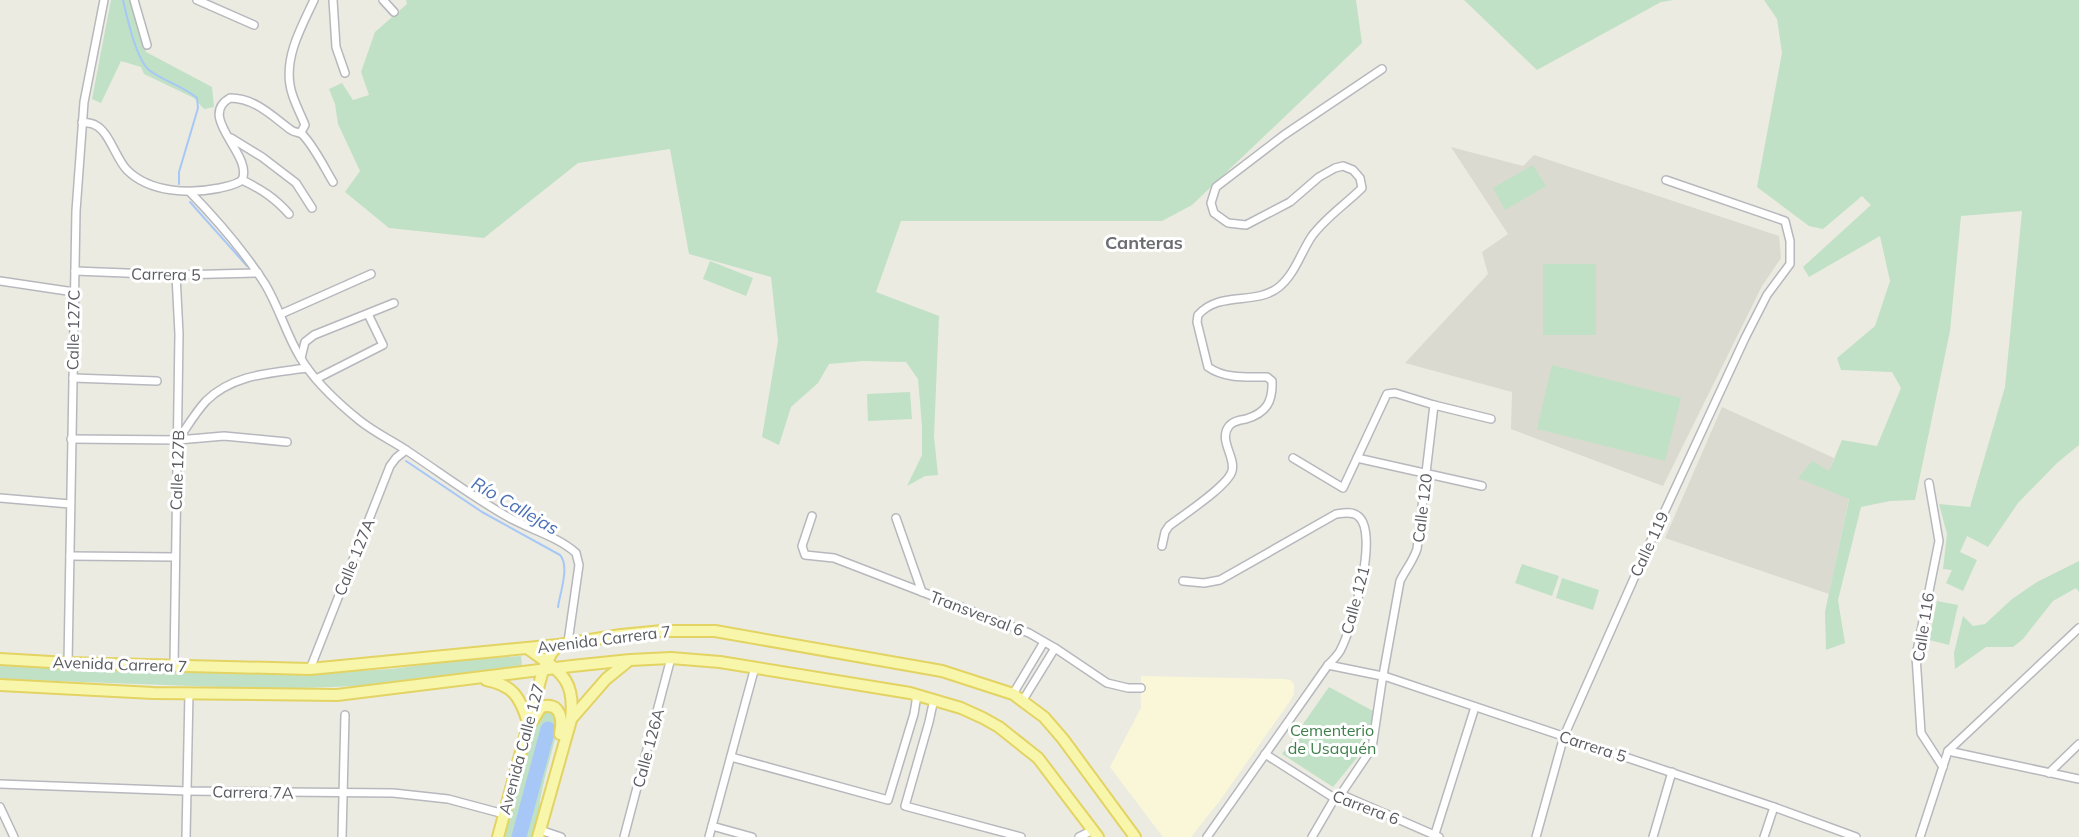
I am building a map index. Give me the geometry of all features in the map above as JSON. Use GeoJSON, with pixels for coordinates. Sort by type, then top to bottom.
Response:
{"type":"FeatureCollection","features":[{"type":"Feature","properties":{"kind":"main road","name":"Avenida Carrera 7"},"geometry":{"type":"LineString","coordinates":[[0,658],[68,663],[310,669],[405,662],[662,631],[715,631],[934,669],[1018,697],[1044,717],[1063,739],[1135,837]]}},
{"type":"Feature","properties":{"kind":"main road","name":"Avenida Calle 127"},"geometry":{"type":"LineString","coordinates":[[498,837],[528,724],[548,667],[563,644]]}},
{"type":"Feature","properties":{"kind":"main road","name":"Avenida Calle 127"},"geometry":{"type":"LineString","coordinates":[[527,648],[568,682],[573,702],[571,720],[539,834]]}},
{"type":"Feature","properties":{"kind":"main road","name":"Avenida Carrera 7"},"geometry":{"type":"LineString","coordinates":[[0,685],[189,693],[337,695],[548,667],[671,658],[720,662],[917,695],[934,699],[983,718],[1015,738],[1038,758],[1095,833]]}},
{"type":"Feature","properties":{"kind":"main road"},"geometry":{"type":"LineString","coordinates":[[571,720],[606,679],[630,660]]}},
{"type":"Feature","properties":{"kind":"main road"},"geometry":{"type":"LineString","coordinates":[[477,678],[505,685],[514,693],[523,705],[528,724]]}},
{"type":"Feature","properties":{"kind":"main road"},"geometry":{"type":"LineString","coordinates":[[521,751],[537,711],[546,706],[556,709],[562,720],[562,726],[548,778],[545,811]]}},
{"type":"Feature","properties":{"kind":"main road"},"geometry":{"type":"LineString","coordinates":[[1077,808],[1104,837]]}},
{"type":"Feature","properties":{"kind":"street","name":"Calle 127C"},"geometry":{"type":"LineString","coordinates":[[68,663],[76,211],[82,122],[104,0]]}},
{"type":"Feature","properties":{"kind":"street"},"geometry":{"type":"LineString","coordinates":[[197,0],[254,25]]}},
{"type":"Feature","properties":{"kind":"street"},"geometry":{"type":"LineString","coordinates":[[301,132],[305,125],[290,86],[290,68],[298,35],[314,0]]}},
{"type":"Feature","properties":{"kind":"street"},"geometry":{"type":"LineString","coordinates":[[333,0],[336,47],[345,73]]}},
{"type":"Feature","properties":{"kind":"street"},"geometry":{"type":"LineString","coordinates":[[383,0],[394,12]]}},
{"type":"Feature","properties":{"kind":"street"},"geometry":{"type":"LineString","coordinates":[[135,1],[147,45]]}},
{"type":"Feature","properties":{"kind":"street"},"geometry":{"type":"LineString","coordinates":[[1162,546],[1169,526],[1223,484],[1232,473],[1233,465],[1226,436],[1232,423],[1262,411],[1273,395],[1272,381],[1267,377],[1225,375],[1216,373],[1208,367],[1197,322],[1198,315],[1216,302],[1255,297],[1278,288],[1286,280],[1313,235],[1362,188],[1360,178],[1353,170],[1343,166],[1335,168],[1319,177],[1290,202],[1246,225],[1228,223],[1214,213],[1211,203],[1216,187],[1284,135],[1382,69]]}},
{"type":"Feature","properties":{"kind":"street"},"geometry":{"type":"LineString","coordinates":[[82,122],[96,125],[102,130],[126,169],[137,179],[149,185],[190,192],[235,184],[244,177],[244,166],[223,130],[220,118],[220,110],[226,101],[234,98],[262,108],[294,132],[301,132]]}},
{"type":"Feature","properties":{"kind":"street"},"geometry":{"type":"LineString","coordinates":[[301,132],[333,182]]}},
{"type":"Feature","properties":{"kind":"street"},"geometry":{"type":"LineString","coordinates":[[229,137],[262,157],[296,183],[312,208]]}},
{"type":"Feature","properties":{"kind":"street"},"geometry":{"type":"LineString","coordinates":[[242,180],[277,200],[289,214]]}},
{"type":"Feature","properties":{"kind":"street","name":"Calle 119"},"geometry":{"type":"LineString","coordinates":[[1536,837],[1564,736],[1745,338],[1767,295],[1790,264],[1790,241],[1785,221],[1666,180]]}},
{"type":"Feature","properties":{"kind":"street"},"geometry":{"type":"LineString","coordinates":[[190,192],[258,273],[281,314],[301,358],[316,379],[359,421],[488,506],[571,548],[579,558],[563,644]]}},
{"type":"Feature","properties":{"kind":"street","name":"Carrera 5"},"geometry":{"type":"LineString","coordinates":[[75,271],[176,275],[258,273]]}},
{"type":"Feature","properties":{"kind":"street"},"geometry":{"type":"LineString","coordinates":[[281,314],[371,274]]}},
{"type":"Feature","properties":{"kind":"street","name":"Calle 127B"},"geometry":{"type":"LineString","coordinates":[[174,666],[174,557],[178,440],[176,275]]}},
{"type":"Feature","properties":{"kind":"street"},"geometry":{"type":"LineString","coordinates":[[0,281],[74,292]]}},
{"type":"Feature","properties":{"kind":"street"},"geometry":{"type":"LineString","coordinates":[[301,358],[304,345],[309,337],[394,303]]}},
{"type":"Feature","properties":{"kind":"street"},"geometry":{"type":"LineString","coordinates":[[316,379],[383,345],[368,314]]}},
{"type":"Feature","properties":{"kind":"street"},"geometry":{"type":"LineString","coordinates":[[178,440],[208,399],[227,385],[261,374],[308,368]]}},
{"type":"Feature","properties":{"kind":"street"},"geometry":{"type":"LineString","coordinates":[[73,378],[157,381]]}},
{"type":"Feature","properties":{"kind":"street"},"geometry":{"type":"LineString","coordinates":[[1293,458],[1343,488],[1387,394],[1395,393],[1491,419]]}},
{"type":"Feature","properties":{"kind":"street","name":"Calle 120"},"geometry":{"type":"LineString","coordinates":[[1312,837],[1333,801],[1339,796],[1372,748],[1400,581],[1413,562],[1417,549],[1434,405]]}},
{"type":"Feature","properties":{"kind":"street"},"geometry":{"type":"LineString","coordinates":[[71,439],[178,440],[224,436],[287,442]]}},
{"type":"Feature","properties":{"kind":"street","name":"Calle 127A"},"geometry":{"type":"LineString","coordinates":[[310,669],[390,466],[406,450]]}},
{"type":"Feature","properties":{"kind":"street"},"geometry":{"type":"LineString","coordinates":[[1357,458],[1482,486]]}},
{"type":"Feature","properties":{"kind":"street","name":"Calle 116"},"geometry":{"type":"LineString","coordinates":[[1929,483],[1939,541],[1916,656],[1921,733],[1943,767]]}},
{"type":"Feature","properties":{"kind":"street"},"geometry":{"type":"LineString","coordinates":[[0,498],[70,504]]}},
{"type":"Feature","properties":{"kind":"street","name":"Calle 121"},"geometry":{"type":"LineString","coordinates":[[1183,580],[1204,583],[1220,580],[1336,514],[1353,513],[1364,523],[1367,551],[1362,578],[1351,623],[1340,652],[1328,665],[1208,837]]}},
{"type":"Feature","properties":{"kind":"street","name":"Transversal 6"},"geometry":{"type":"LineString","coordinates":[[812,516],[802,546],[805,555],[834,558],[1011,625],[1055,648],[1107,682],[1128,688],[1141,688]]}},
{"type":"Feature","properties":{"kind":"street"},"geometry":{"type":"LineString","coordinates":[[896,518],[922,592]]}},
{"type":"Feature","properties":{"kind":"street"},"geometry":{"type":"LineString","coordinates":[[70,556],[174,557]]}},
{"type":"Feature","properties":{"kind":"street"},"geometry":{"type":"LineString","coordinates":[[1920,837],[1948,751],[2079,628]]}},
{"type":"Feature","properties":{"kind":"street"},"geometry":{"type":"LineString","coordinates":[[1018,697],[1044,642]]}},
{"type":"Feature","properties":{"kind":"street"},"geometry":{"type":"LineString","coordinates":[[1018,697],[1055,648]]}},
{"type":"Feature","properties":{"kind":"street","name":"Calle 126A"},"geometry":{"type":"LineString","coordinates":[[624,837],[671,658]]}},
{"type":"Feature","properties":{"kind":"street","name":"Carrera 5"},"geometry":{"type":"LineString","coordinates":[[1328,665],[1383,676],[1672,772],[1856,837]]}},
{"type":"Feature","properties":{"kind":"street"},"geometry":{"type":"LineString","coordinates":[[709,837],[755,667]]}},
{"type":"Feature","properties":{"kind":"street"},"geometry":{"type":"LineString","coordinates":[[186,837],[189,693]]}},
{"type":"Feature","properties":{"kind":"street"},"geometry":{"type":"LineString","coordinates":[[731,757],[888,800],[914,714],[917,695]]}},
{"type":"Feature","properties":{"kind":"street"},"geometry":{"type":"LineString","coordinates":[[934,699],[905,806],[1021,837]]}},
{"type":"Feature","properties":{"kind":"street"},"geometry":{"type":"LineString","coordinates":[[1435,836],[1475,707]]}},
{"type":"Feature","properties":{"kind":"street"},"geometry":{"type":"LineString","coordinates":[[342,837],[345,716]]}},
{"type":"Feature","properties":{"kind":"street"},"geometry":{"type":"LineString","coordinates":[[2049,773],[2079,744]]}},
{"type":"Feature","properties":{"kind":"street"},"geometry":{"type":"LineString","coordinates":[[1948,751],[2079,780]]}},
{"type":"Feature","properties":{"kind":"street","name":"Carrera 6"},"geometry":{"type":"LineString","coordinates":[[1265,754],[1331,795],[1347,797],[1435,836]]}},
{"type":"Feature","properties":{"kind":"street"},"geometry":{"type":"LineString","coordinates":[[1653,837],[1672,772]]}},
{"type":"Feature","properties":{"kind":"street","name":"Carrera 7A"},"geometry":{"type":"LineString","coordinates":[[0,784],[187,791],[393,793],[448,799],[504,814]]}},
{"type":"Feature","properties":{"kind":"street"},"geometry":{"type":"LineString","coordinates":[[0,807],[14,837]]}},
{"type":"Feature","properties":{"kind":"street"},"geometry":{"type":"LineString","coordinates":[[1764,837],[1774,807]]}},
{"type":"Feature","properties":{"kind":"street"},"geometry":{"type":"LineString","coordinates":[[712,826],[752,837]]}},
{"type":"Feature","properties":{"kind":"street"},"geometry":{"type":"LineString","coordinates":[[1079,837],[1095,833]]}},
{"type":"Feature","properties":{"kind":"street"},"geometry":{"type":"LineString","coordinates":[[539,834],[561,837]]}},
{"type":"Feature","properties":{"kind":"shaded area"},"geometry":{"type":"Polygon","coordinates":[[[1451,147],[1523,166],[1534,155],[1779,236],[1781,258],[1762,286],[1663,486],[1511,429],[1512,392],[1405,363],[1488,274],[1482,252],[1508,234],[1451,147]]]}},
{"type":"Feature","properties":{"kind":"shaded area"},"geometry":{"type":"Polygon","coordinates":[[[1722,407],[1834,458],[1829,472],[1849,498],[1829,594],[1665,538],[1722,407]]]}},
{"type":"Feature","properties":{"kind":"shaded area"},"geometry":{"type":"Polygon","coordinates":[[[1141,676],[1285,679],[1294,684],[1294,694],[1290,701],[1221,799],[1191,837],[1163,837],[1110,767],[1141,708],[1141,676]]]}},
{"type":"Feature","properties":{"kind":"green space"},"geometry":{"type":"Polygon","coordinates":[[[111,0],[130,0],[146,52],[212,87],[214,107],[204,109],[194,98],[144,74],[141,67],[121,61],[101,103],[92,99],[111,0]]]}},
{"type":"Feature","properties":{"kind":"green space"},"geometry":{"type":"Polygon","coordinates":[[[406,0],[1356,0],[1362,43],[1192,205],[1162,221],[901,221],[876,292],[939,316],[934,436],[938,475],[925,476],[907,486],[922,455],[922,426],[918,379],[906,362],[863,361],[829,364],[818,383],[791,407],[779,445],[762,437],[778,341],[771,277],[689,254],[670,149],[578,163],[484,238],[389,228],[345,192],[360,171],[338,124],[335,104],[329,89],[342,83],[353,100],[369,95],[361,72],[375,32],[407,4],[406,0]]]}},
{"type":"Feature","properties":{"kind":"green space"},"geometry":{"type":"Polygon","coordinates":[[[1464,0],[1674,0],[1661,2],[1537,70],[1464,0]]]}},
{"type":"Feature","properties":{"kind":"green space"},"geometry":{"type":"Polygon","coordinates":[[[1764,0],[2079,0],[2079,445],[2057,463],[2018,503],[1988,547],[1967,536],[1960,552],[1977,560],[1963,591],[1946,583],[1952,570],[1943,569],[1947,534],[1939,504],[1970,507],[2005,387],[2022,211],[1961,216],[1950,331],[1915,500],[1890,501],[1861,507],[1838,600],[1845,643],[1826,650],[1825,612],[1849,499],[1798,478],[1812,461],[1829,471],[1842,440],[1877,446],[1901,388],[1892,372],[1841,370],[1837,358],[1875,326],[1890,281],[1880,236],[1809,277],[1803,267],[1871,205],[1862,196],[1823,229],[1809,226],[1757,187],[1782,53],[1777,19],[1764,0]]]}},
{"type":"Feature","properties":{"kind":"green space"},"geometry":{"type":"Polygon","coordinates":[[[1533,165],[1546,186],[1505,210],[1493,188],[1533,165]]]}},
{"type":"Feature","properties":{"kind":"green space"},"geometry":{"type":"Polygon","coordinates":[[[710,261],[753,278],[746,296],[703,279],[710,261]]]}},
{"type":"Feature","properties":{"kind":"green space"},"geometry":{"type":"Polygon","coordinates":[[[1543,264],[1596,264],[1596,335],[1543,335],[1543,264]]]}},
{"type":"Feature","properties":{"kind":"green space"},"geometry":{"type":"Polygon","coordinates":[[[1552,365],[1681,398],[1665,461],[1537,429],[1552,365]]]}},
{"type":"Feature","properties":{"kind":"green space"},"geometry":{"type":"Polygon","coordinates":[[[910,392],[912,419],[868,421],[867,394],[910,392]]]}},
{"type":"Feature","properties":{"kind":"green space"},"geometry":{"type":"Polygon","coordinates":[[[2079,561],[2079,592],[2076,588],[2053,601],[2023,639],[2013,647],[1986,647],[1955,669],[1954,653],[1963,616],[1973,626],[1985,624],[2012,599],[2037,582],[2079,561]]]}},
{"type":"Feature","properties":{"kind":"green space"},"geometry":{"type":"Polygon","coordinates":[[[1522,564],[1559,576],[1552,596],[1515,583],[1522,564]]]}},
{"type":"Feature","properties":{"kind":"green space"},"geometry":{"type":"Polygon","coordinates":[[[1562,578],[1599,590],[1593,610],[1556,598],[1562,578]]]}},
{"type":"Feature","properties":{"kind":"green space"},"geometry":{"type":"Polygon","coordinates":[[[1937,601],[1958,605],[1949,645],[1929,640],[1937,601]]]}},
{"type":"Feature","properties":{"kind":"green space"},"geometry":{"type":"Polygon","coordinates":[[[521,656],[522,666],[357,686],[276,689],[0,679],[0,664],[117,670],[307,674],[392,669],[521,656]]]}},
{"type":"Feature","properties":{"kind":"green space","name":"Cementerio de Usaquén"},"geometry":{"type":"Polygon","coordinates":[[[1329,687],[1373,711],[1368,741],[1364,749],[1333,787],[1282,754],[1329,687]]]}},
{"type":"Feature","properties":{"kind":"green space"},"geometry":{"type":"Polygon","coordinates":[[[545,710],[554,710],[559,724],[545,777],[534,837],[501,837],[525,752],[531,735],[545,710]]]}},
{"type":"Feature","properties":{"kind":"waterway"},"geometry":{"type":"LineString","coordinates":[[123,0],[133,37],[144,65],[155,74],[197,98],[198,108],[179,172],[179,184]]}},
{"type":"Feature","properties":{"kind":"waterway"},"geometry":{"type":"LineString","coordinates":[[190,202],[247,266]]}},
{"type":"Feature","properties":{"kind":"waterway","name":"Río Callejas"},"geometry":{"type":"LineString","coordinates":[[406,461],[482,512],[560,555],[563,560],[564,573],[558,607]]}},
{"type":"Feature","properties":{"kind":"waterway","name":"Río Callejas"},"geometry":{"type":"LineString","coordinates":[[519,837],[548,729]]}},
{"type":"Feature","properties":{"kind":"district","name":"Canteras"},"geometry":{"type":"Point","coordinates":[1144,243]}}]}
